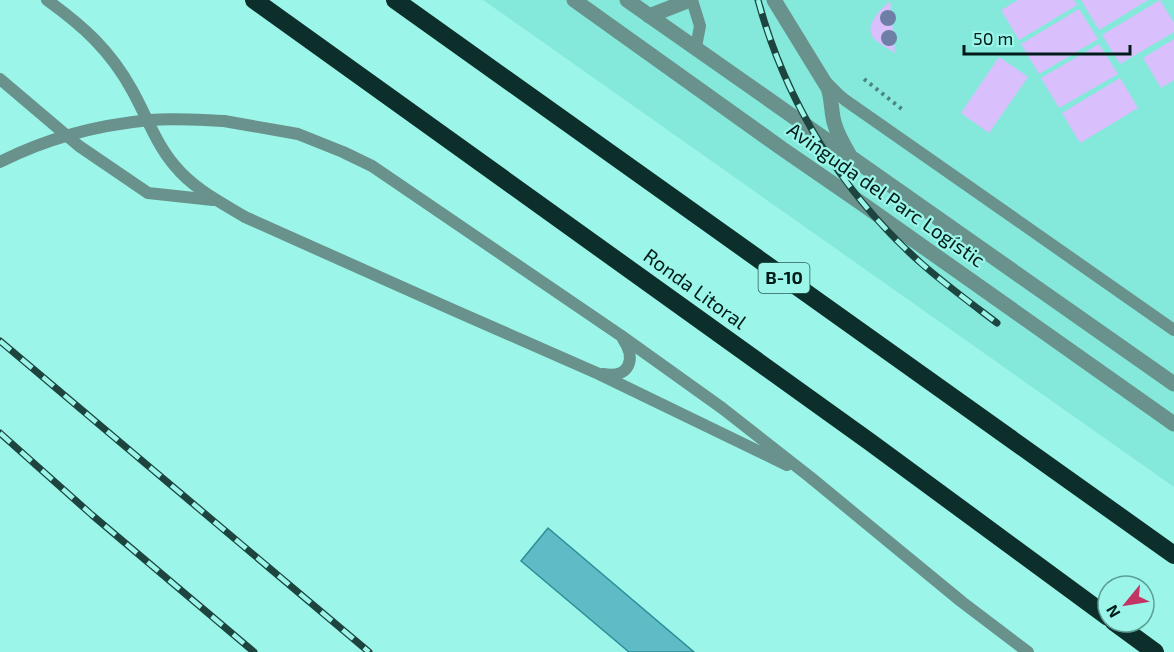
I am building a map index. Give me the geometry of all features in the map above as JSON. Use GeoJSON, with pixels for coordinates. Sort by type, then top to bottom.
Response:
{"type":"FeatureCollection","features":[{"type":"Feature","properties":{"kind":"highway","name":"Ronda Litoral"},"geometry":{"type":"LineString","coordinates":[[254,0],[870,442],[1096,608]]}},
{"type":"Feature","properties":{"kind":"highway","name":"B-10"},"geometry":{"type":"LineString","coordinates":[[395,0],[1174,555]]}},
{"type":"Feature","properties":{"kind":"highway"},"geometry":{"type":"LineString","coordinates":[[1130,634],[1155,652]]}},
{"type":"Feature","properties":{"kind":"street","name":"Avinguda del Parc Logístic"},"geometry":{"type":"LineString","coordinates":[[574,0],[783,150],[1174,424]]}},
{"type":"Feature","properties":{"kind":"street","name":"Avinguda del Parc Logístic"},"geometry":{"type":"LineString","coordinates":[[627,0],[1174,384]]}},
{"type":"Feature","properties":{"kind":"street"},"geometry":{"type":"LineString","coordinates":[[649,16],[691,0]]}},
{"type":"Feature","properties":{"kind":"street","name":"Avinguda del Parc Logístic"},"geometry":{"type":"LineString","coordinates":[[775,1],[830,94],[836,131],[853,159]]}},
{"type":"Feature","properties":{"kind":"lane"},"geometry":{"type":"LineString","coordinates":[[47,0],[92,35],[131,88],[160,144],[174,165],[192,184],[217,201],[245,217],[599,374],[810,477]]}},
{"type":"Feature","properties":{"kind":"lane"},"geometry":{"type":"LineString","coordinates":[[691,0],[700,26],[696,47]]}},
{"type":"Feature","properties":{"kind":"lane","name":"Avinguda del Parc Logístic"},"geometry":{"type":"LineString","coordinates":[[822,78],[837,94],[1174,330]]}},
{"type":"Feature","properties":{"kind":"lane"},"geometry":{"type":"LineString","coordinates":[[0,79],[79,146],[148,193],[217,201]]}},
{"type":"Feature","properties":{"kind":"lane"},"geometry":{"type":"LineString","coordinates":[[0,162],[70,134],[114,125],[184,119],[224,121],[298,135],[344,152],[372,166],[620,335],[722,408],[962,602],[1028,652]]}},
{"type":"Feature","properties":{"kind":"lane"},"geometry":{"type":"LineString","coordinates":[[599,374],[609,376],[618,374],[630,363],[628,347],[620,335]]}},
{"type":"Feature","properties":{"kind":"path"},"geometry":{"type":"LineString","coordinates":[[864,79],[903,110]]}},
{"type":"Feature","properties":{"kind":"shaded area"},"geometry":{"type":"Polygon","coordinates":[[[483,0],[1174,0],[1174,487],[483,0]]]}},
{"type":"Feature","properties":{"kind":"shaded area"},"geometry":{"type":"Polygon","coordinates":[[[1018,0],[1074,0],[1077,5],[1019,40],[1001,10],[1018,0]]]}},
{"type":"Feature","properties":{"kind":"shaded area"},"geometry":{"type":"Polygon","coordinates":[[[1081,0],[1148,0],[1099,30],[1081,0]]]}},
{"type":"Feature","properties":{"kind":"shaded area"},"geometry":{"type":"Polygon","coordinates":[[[1160,0],[1174,23],[1174,32],[1120,64],[1102,35],[1160,0]]]}},
{"type":"Feature","properties":{"kind":"shaded area"},"geometry":{"type":"Polygon","coordinates":[[[890,1],[895,53],[874,39],[871,34],[874,18],[890,1]]]}},
{"type":"Feature","properties":{"kind":"shaded area"},"geometry":{"type":"Polygon","coordinates":[[[1079,9],[1098,39],[1039,74],[1021,44],[1079,9]]]}},
{"type":"Feature","properties":{"kind":"shaded area"},"geometry":{"type":"Polygon","coordinates":[[[1174,39],[1174,80],[1161,88],[1143,58],[1174,39]]]}},
{"type":"Feature","properties":{"kind":"shaded area"},"geometry":{"type":"Polygon","coordinates":[[[1099,44],[1118,74],[1059,108],[1041,78],[1099,44]]]}},
{"type":"Feature","properties":{"kind":"shaded area"},"geometry":{"type":"Polygon","coordinates":[[[999,57],[1028,77],[989,133],[961,113],[999,57]]]}},
{"type":"Feature","properties":{"kind":"shaded area"},"geometry":{"type":"Polygon","coordinates":[[[1120,78],[1138,108],[1080,143],[1062,113],[1120,78]]]}},
{"type":"Feature","properties":{"kind":"building"},"geometry":{"type":"Polygon","coordinates":[[[548,528],[694,652],[629,652],[521,561],[548,528]]]}},
{"type":"Feature","properties":{"kind":"railway"},"geometry":{"type":"LineString","coordinates":[[758,0],[784,75],[820,144],[842,176],[893,236],[922,264],[997,323]]}},
{"type":"Feature","properties":{"kind":"railway"},"geometry":{"type":"LineString","coordinates":[[0,341],[369,652]]}},
{"type":"Feature","properties":{"kind":"railway"},"geometry":{"type":"LineString","coordinates":[[0,433],[92,515],[254,652]]}}]}
